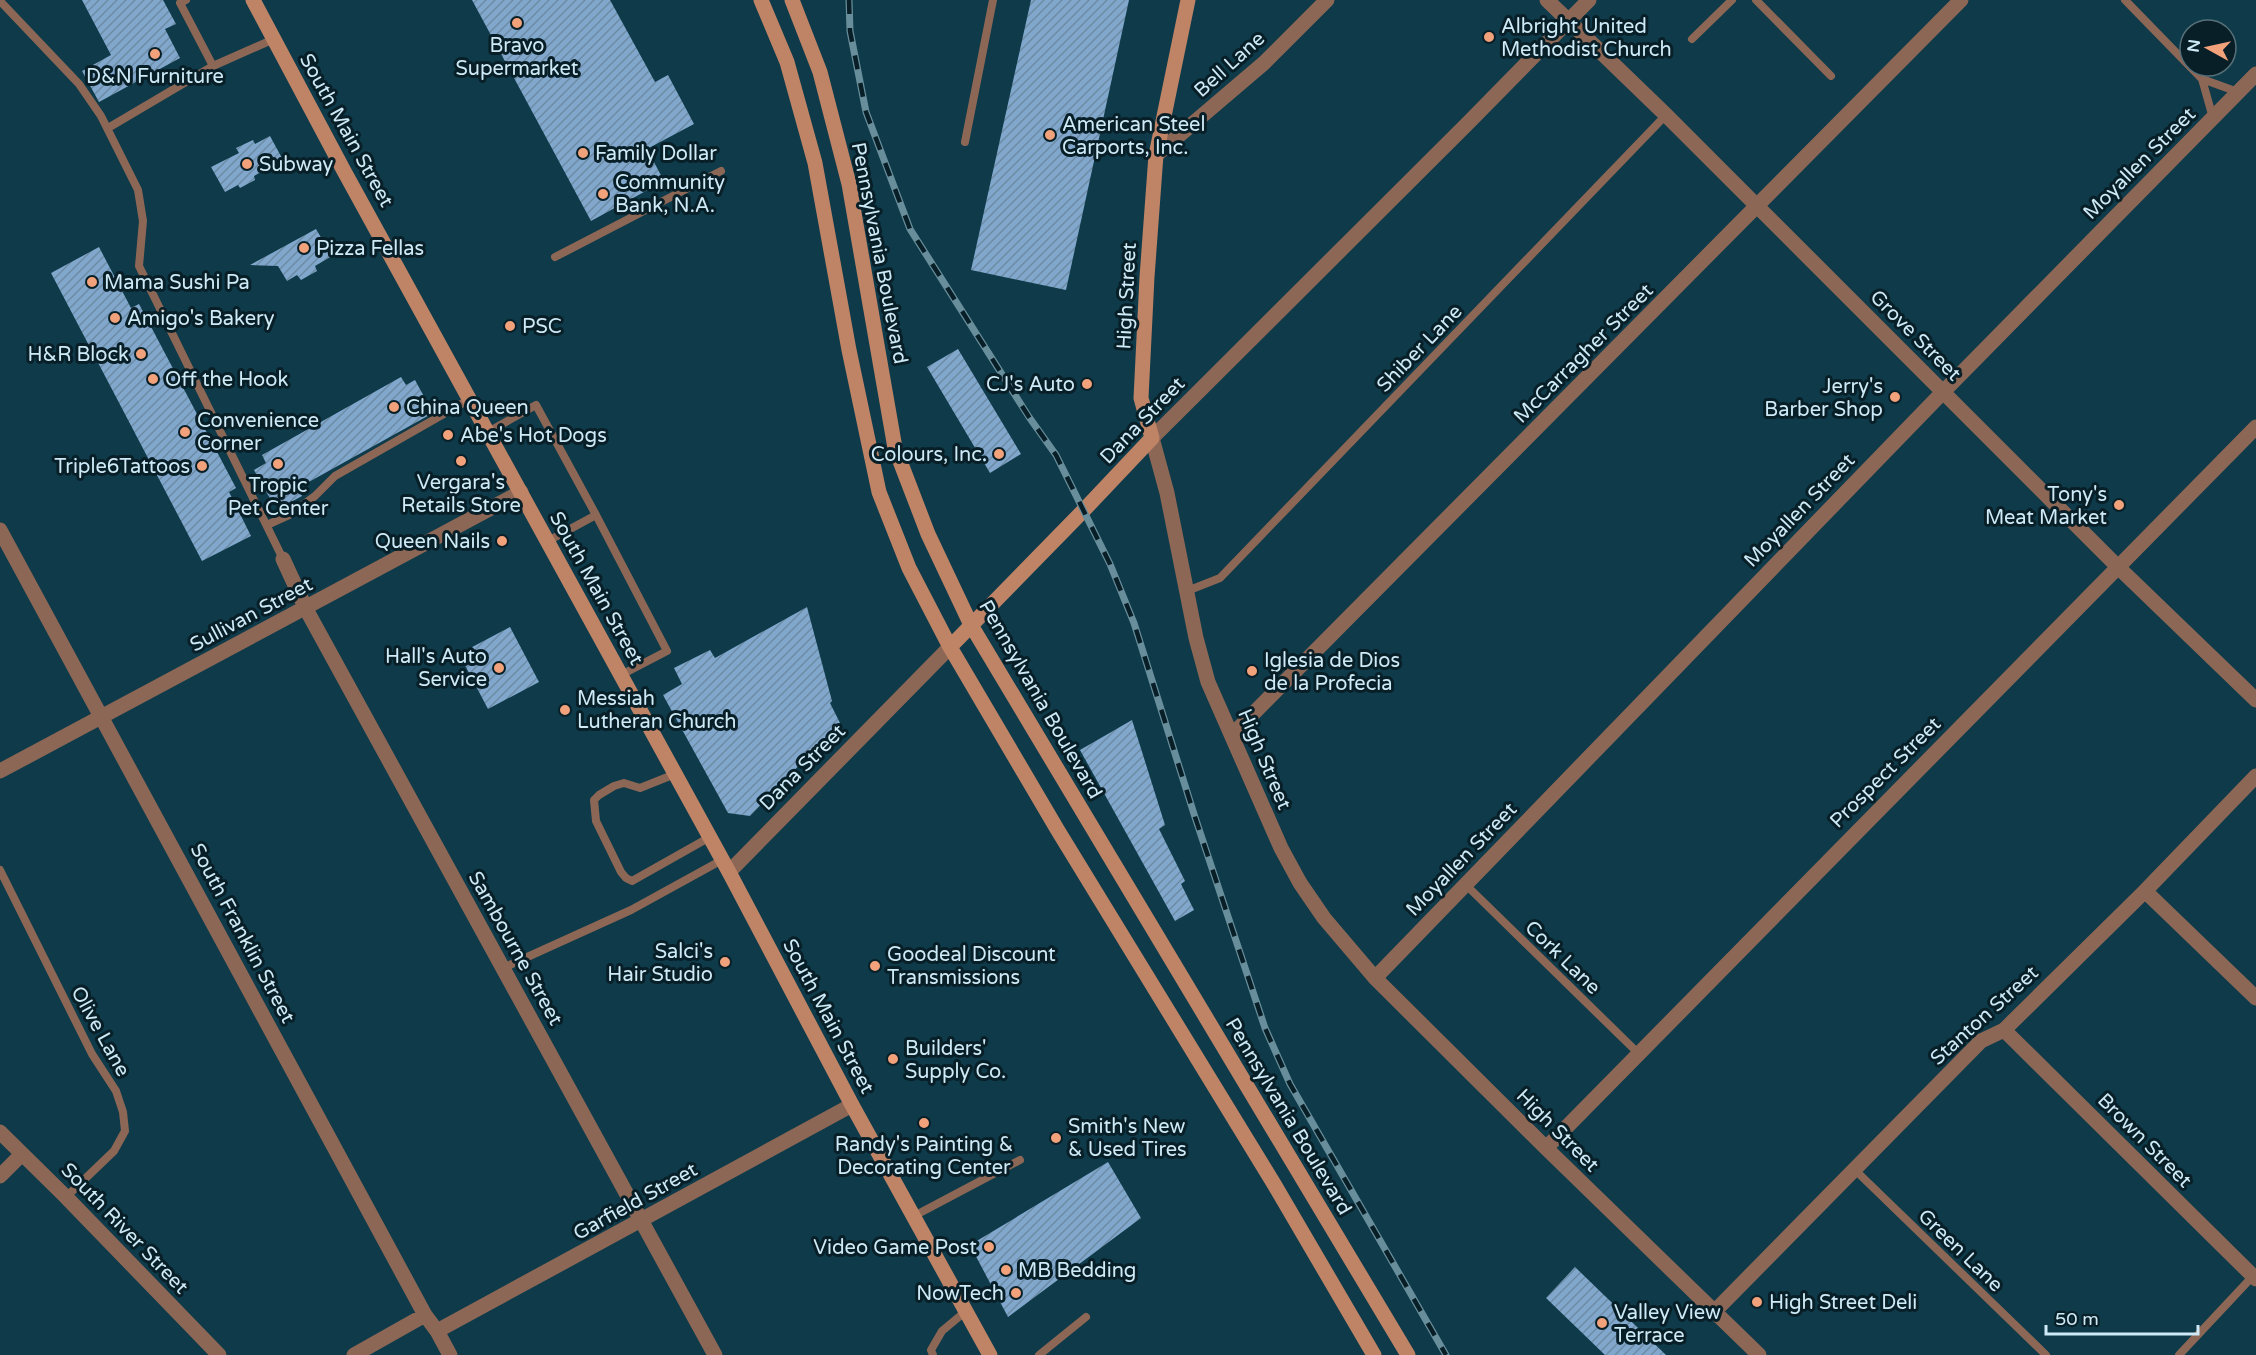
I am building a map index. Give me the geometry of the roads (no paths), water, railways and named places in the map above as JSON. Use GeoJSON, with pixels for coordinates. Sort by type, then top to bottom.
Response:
{"type":"FeatureCollection","features":[{"type":"Feature","properties":{"kind":"main road","name":"South Main Street"},"geometry":{"type":"LineString","coordinates":[[253,0],[990,1355]]}},
{"type":"Feature","properties":{"kind":"main road"},"geometry":{"type":"LineString","coordinates":[[761,0],[787,62],[815,163],[849,350],[879,492],[909,568],[950,647],[1057,829],[1274,1184],[1374,1355]]}},
{"type":"Feature","properties":{"kind":"main road","name":"Pennsylvania Boulevard"},"geometry":{"type":"LineString","coordinates":[[792,0],[820,72],[849,184],[895,448],[928,534],[971,625],[1408,1355]]}},
{"type":"Feature","properties":{"kind":"main road","name":"High Street"},"geometry":{"type":"LineString","coordinates":[[1152,438],[1141,398],[1156,156],[1188,0]]}},
{"type":"Feature","properties":{"kind":"main road","name":"Dana Street"},"geometry":{"type":"LineString","coordinates":[[950,647],[1152,438]]}},
{"type":"Feature","properties":{"kind":"street","name":"Bell Lane"},"geometry":{"type":"LineString","coordinates":[[1156,156],[1264,63],[1327,0]]}},
{"type":"Feature","properties":{"kind":"street","name":"Grove Street"},"geometry":{"type":"LineString","coordinates":[[1547,0],[1666,115],[2118,567],[2256,700]]}},
{"type":"Feature","properties":{"kind":"street","name":"Dana Street"},"geometry":{"type":"LineString","coordinates":[[1152,438],[1589,0]]}},
{"type":"Feature","properties":{"kind":"street","name":"McCarragher Street"},"geometry":{"type":"LineString","coordinates":[[1232,735],[1961,0]]}},
{"type":"Feature","properties":{"kind":"street","name":"Moyallen Street"},"geometry":{"type":"LineString","coordinates":[[1375,978],[1943,392],[2256,74]]}},
{"type":"Feature","properties":{"kind":"street","name":"Prospect Street"},"geometry":{"type":"LineString","coordinates":[[1546,1148],[2256,427]]}},
{"type":"Feature","properties":{"kind":"street","name":"High Street"},"geometry":{"type":"LineString","coordinates":[[1152,438],[1167,493],[1196,638],[1208,682],[1281,848],[1300,883],[1324,918],[1375,978],[1759,1355]]}},
{"type":"Feature","properties":{"kind":"street","name":"Sullivan Street"},"geometry":{"type":"LineString","coordinates":[[0,771],[521,492]]}},
{"type":"Feature","properties":{"kind":"street","name":"South Franklin Street"},"geometry":{"type":"LineString","coordinates":[[0,530],[425,1315],[450,1355]]}},
{"type":"Feature","properties":{"kind":"street","name":"Sambourne Street"},"geometry":{"type":"LineString","coordinates":[[283,559],[306,609],[715,1355]]}},
{"type":"Feature","properties":{"kind":"street","name":"Dana Street"},"geometry":{"type":"LineString","coordinates":[[725,866],[950,647]]}},
{"type":"Feature","properties":{"kind":"street","name":"Stanton Street"},"geometry":{"type":"LineString","coordinates":[[1714,1312],[1981,1041],[2004,1030],[2145,891],[2256,776]]}},
{"type":"Feature","properties":{"kind":"street"},"geometry":{"type":"LineString","coordinates":[[2145,891],[2256,998]]}},
{"type":"Feature","properties":{"kind":"street","name":"Brown Street"},"geometry":{"type":"LineString","coordinates":[[2004,1030],[2254,1277]]}},
{"type":"Feature","properties":{"kind":"street","name":"Garfield Street"},"geometry":{"type":"LineString","coordinates":[[437,1331],[852,1105]]}},
{"type":"Feature","properties":{"kind":"street","name":"South River Street"},"geometry":{"type":"LineString","coordinates":[[0,1132],[219,1355]]}},
{"type":"Feature","properties":{"kind":"street"},"geometry":{"type":"LineString","coordinates":[[0,1176],[22,1154]]}},
{"type":"Feature","properties":{"kind":"street"},"geometry":{"type":"LineString","coordinates":[[354,1355],[425,1315]]}},
{"type":"Feature","properties":{"kind":"lane"},"geometry":{"type":"LineString","coordinates":[[0,0],[79,84],[108,128],[138,190],[143,221],[139,266],[283,559]]}},
{"type":"Feature","properties":{"kind":"lane"},"geometry":{"type":"LineString","coordinates":[[965,142],[993,0]]}},
{"type":"Feature","properties":{"kind":"lane"},"geometry":{"type":"LineString","coordinates":[[1692,39],[1732,0]]}},
{"type":"Feature","properties":{"kind":"lane"},"geometry":{"type":"LineString","coordinates":[[1756,0],[1831,76]]}},
{"type":"Feature","properties":{"kind":"lane"},"geometry":{"type":"LineString","coordinates":[[2125,0],[2202,80],[2238,92]]}},
{"type":"Feature","properties":{"kind":"lane"},"geometry":{"type":"LineString","coordinates":[[181,1],[213,66]]}},
{"type":"Feature","properties":{"kind":"lane"},"geometry":{"type":"LineString","coordinates":[[108,128],[213,66],[274,39]]}},
{"type":"Feature","properties":{"kind":"lane"},"geometry":{"type":"LineString","coordinates":[[2202,80],[2213,118]]}},
{"type":"Feature","properties":{"kind":"lane","name":"Shiber Lane"},"geometry":{"type":"LineString","coordinates":[[1187,591],[1220,578],[1666,115]]}},
{"type":"Feature","properties":{"kind":"lane"},"geometry":{"type":"LineString","coordinates":[[555,257],[721,171]]}},
{"type":"Feature","properties":{"kind":"lane"},"geometry":{"type":"LineString","coordinates":[[267,525],[288,515],[344,471],[470,399]]}},
{"type":"Feature","properties":{"kind":"lane"},"geometry":{"type":"LineString","coordinates":[[488,432],[536,405],[667,651],[621,675]]}},
{"type":"Feature","properties":{"kind":"lane"},"geometry":{"type":"LineString","coordinates":[[548,541],[596,515]]}},
{"type":"Feature","properties":{"kind":"lane"},"geometry":{"type":"LineString","coordinates":[[675,774],[640,788],[624,783],[614,786],[594,800],[596,821],[621,872],[632,881],[710,837]]}},
{"type":"Feature","properties":{"kind":"lane"},"geometry":{"type":"LineString","coordinates":[[503,968],[725,866]]}},
{"type":"Feature","properties":{"kind":"lane","name":"Olive Lane"},"geometry":{"type":"LineString","coordinates":[[0,870],[92,1054],[117,1091],[123,1112],[124,1131],[114,1151],[66,1197]]}},
{"type":"Feature","properties":{"kind":"lane","name":"Cork Lane"},"geometry":{"type":"LineString","coordinates":[[1465,884],[1638,1053]]}},
{"type":"Feature","properties":{"kind":"lane"},"geometry":{"type":"LineString","coordinates":[[914,1216],[1020,1160]]}},
{"type":"Feature","properties":{"kind":"lane","name":"Green Lane"},"geometry":{"type":"LineString","coordinates":[[1854,1169],[2046,1355]]}},
{"type":"Feature","properties":{"kind":"lane"},"geometry":{"type":"LineString","coordinates":[[2179,1355],[2254,1277]]}},
{"type":"Feature","properties":{"kind":"lane"},"geometry":{"type":"LineString","coordinates":[[933,1355],[931,1350],[942,1331],[966,1311]]}},
{"type":"Feature","properties":{"kind":"lane"},"geometry":{"type":"LineString","coordinates":[[1039,1355],[1086,1317]]}},
{"type":"Feature","properties":{"kind":"railway"},"geometry":{"type":"LineString","coordinates":[[849,0],[850,31],[866,112],[910,229],[1029,417],[1056,455],[1110,564],[1134,623],[1265,1028],[1290,1084],[1446,1355]]}},
{"type":"Feature","properties":{"kind":"place","name":"Bravo Supermarket"},"geometry":{"type":"Point","coordinates":[517,23]}},
{"type":"Feature","properties":{"kind":"place","name":"Albright United Methodist Church"},"geometry":{"type":"Point","coordinates":[1489,37]}},
{"type":"Feature","properties":{"kind":"place","name":"D&N Furniture"},"geometry":{"type":"Point","coordinates":[155,54]}},
{"type":"Feature","properties":{"kind":"place","name":"American Steel Carports, Inc."},"geometry":{"type":"Point","coordinates":[1050,135]}},
{"type":"Feature","properties":{"kind":"place","name":"Family Dollar"},"geometry":{"type":"Point","coordinates":[583,153]}},
{"type":"Feature","properties":{"kind":"place","name":"Subway"},"geometry":{"type":"Point","coordinates":[247,164]}},
{"type":"Feature","properties":{"kind":"place","name":"Community Bank, N.A."},"geometry":{"type":"Point","coordinates":[603,194]}},
{"type":"Feature","properties":{"kind":"place","name":"Pizza Fellas"},"geometry":{"type":"Point","coordinates":[304,248]}},
{"type":"Feature","properties":{"kind":"place","name":"Mama Sushi Pa"},"geometry":{"type":"Point","coordinates":[92,282]}},
{"type":"Feature","properties":{"kind":"place","name":"Amigo's Bakery"},"geometry":{"type":"Point","coordinates":[115,318]}},
{"type":"Feature","properties":{"kind":"place","name":"PSC"},"geometry":{"type":"Point","coordinates":[510,326]}},
{"type":"Feature","properties":{"kind":"place","name":"H&R Block"},"geometry":{"type":"Point","coordinates":[141,354]}},
{"type":"Feature","properties":{"kind":"place","name":"Off the Hook"},"geometry":{"type":"Point","coordinates":[153,379]}},
{"type":"Feature","properties":{"kind":"place","name":"CJ's Auto"},"geometry":{"type":"Point","coordinates":[1087,384]}},
{"type":"Feature","properties":{"kind":"place","name":"Jerry's Barber Shop"},"geometry":{"type":"Point","coordinates":[1895,397]}},
{"type":"Feature","properties":{"kind":"place","name":"China Queen"},"geometry":{"type":"Point","coordinates":[394,407]}},
{"type":"Feature","properties":{"kind":"place","name":"Convenience Corner"},"geometry":{"type":"Point","coordinates":[185,432]}},
{"type":"Feature","properties":{"kind":"place","name":"Abe's Hot Dogs"},"geometry":{"type":"Point","coordinates":[448,435]}},
{"type":"Feature","properties":{"kind":"place","name":"Colours, Inc."},"geometry":{"type":"Point","coordinates":[999,454]}},
{"type":"Feature","properties":{"kind":"place","name":"Vergara's Retails Store"},"geometry":{"type":"Point","coordinates":[461,461]}},
{"type":"Feature","properties":{"kind":"place","name":"Tropic Pet Center"},"geometry":{"type":"Point","coordinates":[278,464]}},
{"type":"Feature","properties":{"kind":"place","name":"Triple6Tattoos"},"geometry":{"type":"Point","coordinates":[202,466]}},
{"type":"Feature","properties":{"kind":"place","name":"Tony's Meat Market"},"geometry":{"type":"Point","coordinates":[2119,505]}},
{"type":"Feature","properties":{"kind":"place","name":"Queen Nails"},"geometry":{"type":"Point","coordinates":[502,541]}},
{"type":"Feature","properties":{"kind":"place","name":"Hall's Auto Service"},"geometry":{"type":"Point","coordinates":[499,668]}},
{"type":"Feature","properties":{"kind":"place","name":"Iglesia de Dios de la Profecia"},"geometry":{"type":"Point","coordinates":[1252,671]}},
{"type":"Feature","properties":{"kind":"place","name":"Messiah Lutheran Church"},"geometry":{"type":"Point","coordinates":[565,710]}},
{"type":"Feature","properties":{"kind":"place","name":"Salci's Hair Studio"},"geometry":{"type":"Point","coordinates":[725,962]}},
{"type":"Feature","properties":{"kind":"place","name":"Goodeal Discount Transmissions"},"geometry":{"type":"Point","coordinates":[875,966]}},
{"type":"Feature","properties":{"kind":"place","name":"Builders' Supply Co."},"geometry":{"type":"Point","coordinates":[893,1059]}},
{"type":"Feature","properties":{"kind":"place","name":"Randy's Painting & Decorating Center"},"geometry":{"type":"Point","coordinates":[924,1123]}},
{"type":"Feature","properties":{"kind":"place","name":"Smith's New & Used Tires"},"geometry":{"type":"Point","coordinates":[1056,1138]}},
{"type":"Feature","properties":{"kind":"place","name":"Video Game Post"},"geometry":{"type":"Point","coordinates":[989,1247]}},
{"type":"Feature","properties":{"kind":"place","name":"MB Bedding"},"geometry":{"type":"Point","coordinates":[1006,1270]}},
{"type":"Feature","properties":{"kind":"place","name":"NowTech"},"geometry":{"type":"Point","coordinates":[1016,1293]}},
{"type":"Feature","properties":{"kind":"place","name":"High Street Deli"},"geometry":{"type":"Point","coordinates":[1757,1302]}},
{"type":"Feature","properties":{"kind":"place","name":"Valley View Terrace"},"geometry":{"type":"Point","coordinates":[1602,1323]}}]}
